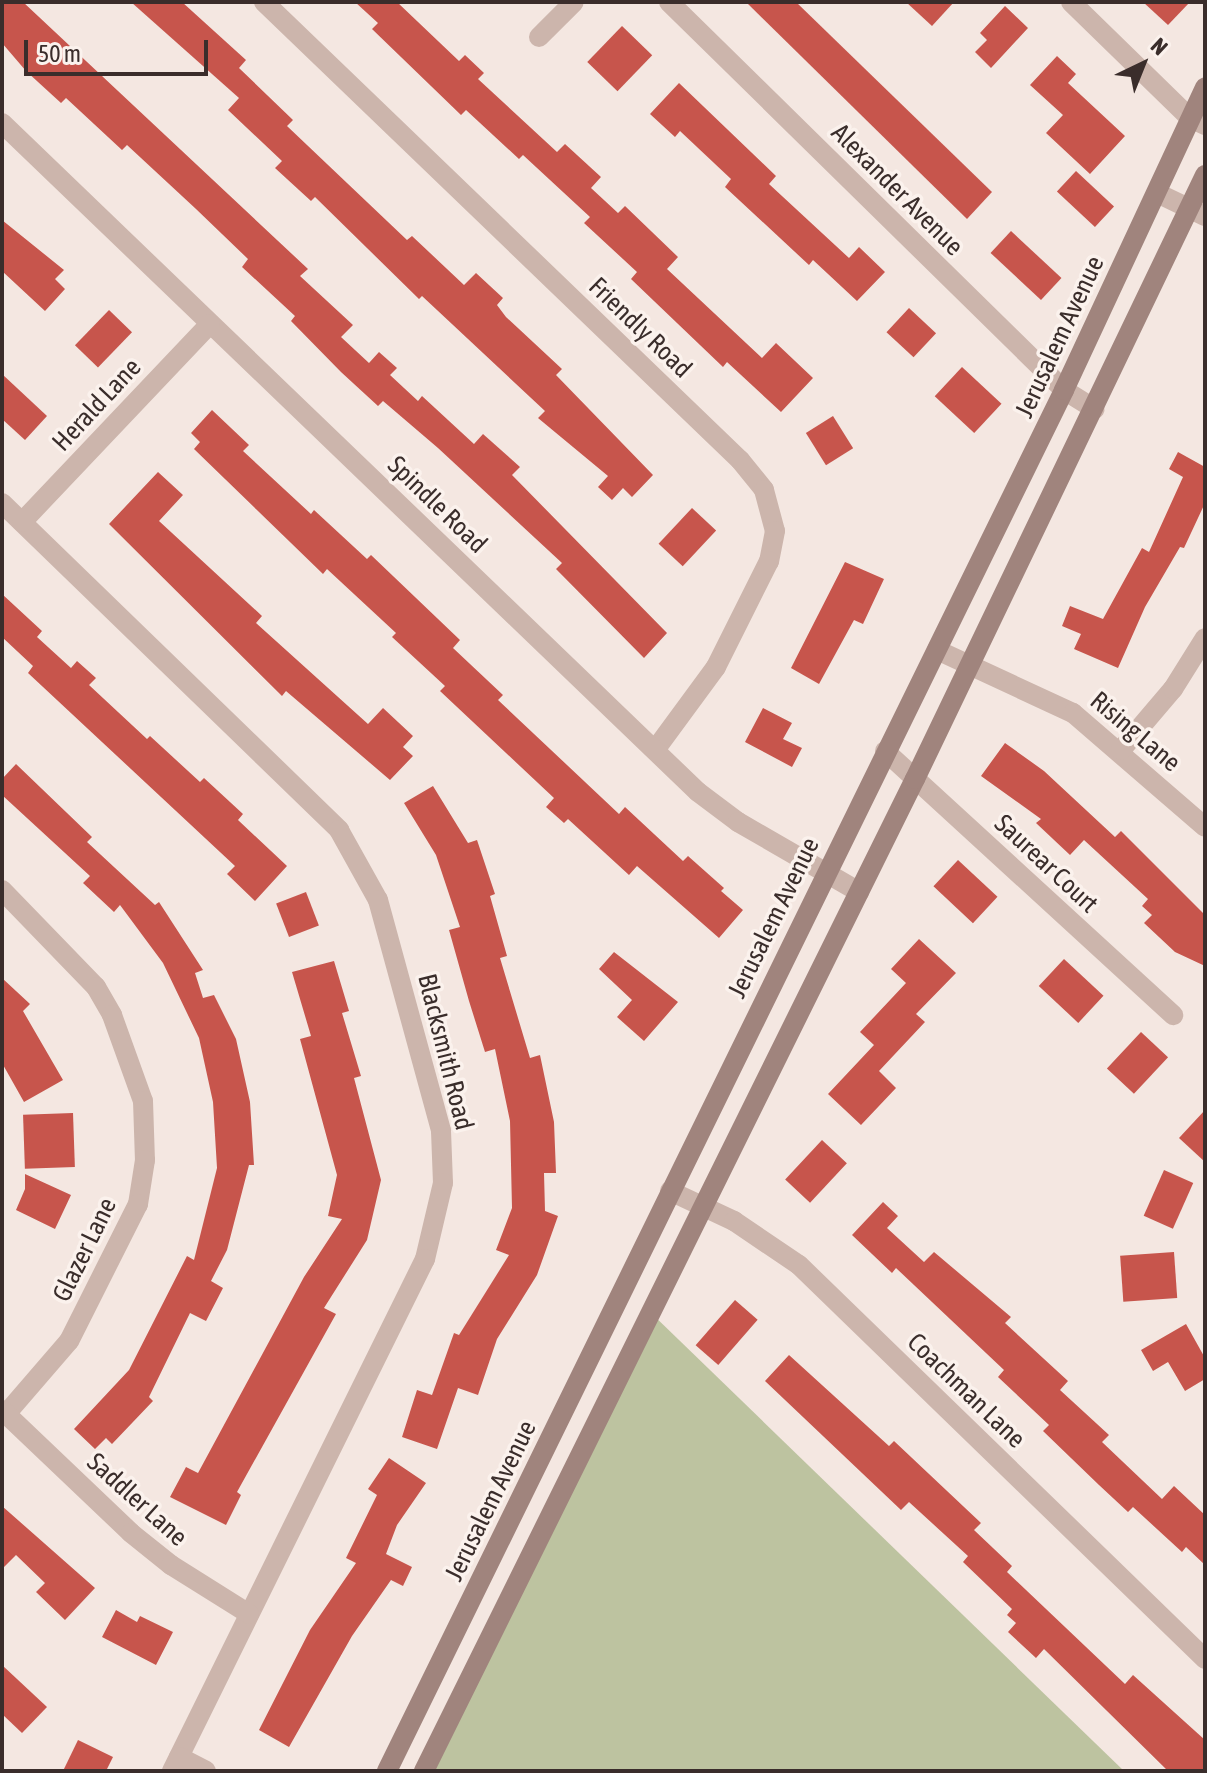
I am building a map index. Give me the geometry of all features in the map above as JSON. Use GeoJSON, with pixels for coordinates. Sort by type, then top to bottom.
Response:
{"type":"FeatureCollection","features":[{"type":"Feature","properties":{"kind":"main road","name":"Jerusalem Avenue"},"geometry":{"type":"LineString","coordinates":[[387,1771],[1064,390],[1157,193],[1198,122],[1205,87]]}},
{"type":"Feature","properties":{"kind":"main road"},"geometry":{"type":"LineString","coordinates":[[424,1771],[915,779],[1094,409],[1197,212],[1205,175]]}},
{"type":"Feature","properties":{"kind":"street","name":"Friendly Road"},"geometry":{"type":"LineString","coordinates":[[264,2],[729,449],[764,490],[775,531],[769,561],[716,667],[655,750]]}},
{"type":"Feature","properties":{"kind":"street"},"geometry":{"type":"LineString","coordinates":[[539,37],[574,2]]}},
{"type":"Feature","properties":{"kind":"street","name":"Alexander Avenue"},"geometry":{"type":"LineString","coordinates":[[669,2],[1064,390],[1094,409]]}},
{"type":"Feature","properties":{"kind":"street"},"geometry":{"type":"LineString","coordinates":[[1071,2],[1198,122]]}},
{"type":"Feature","properties":{"kind":"street","name":"Spindle Road"},"geometry":{"type":"LineString","coordinates":[[2,123],[655,750],[738,822],[859,892]]}},
{"type":"Feature","properties":{"kind":"street"},"geometry":{"type":"LineString","coordinates":[[1157,193],[1197,212]]}},
{"type":"Feature","properties":{"kind":"street","name":"Herald Lane"},"geometry":{"type":"LineString","coordinates":[[22,522],[210,324]]}},
{"type":"Feature","properties":{"kind":"street","name":"Blacksmith Road"},"geometry":{"type":"LineString","coordinates":[[2,503],[339,830],[378,900],[435,1101],[443,1183],[425,1259],[175,1764]]}},
{"type":"Feature","properties":{"kind":"street"},"geometry":{"type":"LineString","coordinates":[[1121,750],[1173,689],[1205,638]]}},
{"type":"Feature","properties":{"kind":"street","name":"Rising Lane"},"geometry":{"type":"LineString","coordinates":[[937,650],[1073,713],[1121,750],[1205,827]]}},
{"type":"Feature","properties":{"kind":"street","name":"Saurear Court"},"geometry":{"type":"LineString","coordinates":[[885,751],[1173,1015]]}},
{"type":"Feature","properties":{"kind":"street","name":"Glazer Lane"},"geometry":{"type":"LineString","coordinates":[[2,890],[96,987],[112,1015],[143,1101],[145,1160],[138,1204],[113,1260],[69,1341],[4,1412]]}},
{"type":"Feature","properties":{"kind":"street","name":"Coachman Lane"},"geometry":{"type":"LineString","coordinates":[[670,1191],[704,1206],[799,1265],[1205,1659]]}},
{"type":"Feature","properties":{"kind":"street","name":"Saddler Lane"},"geometry":{"type":"LineString","coordinates":[[4,1412],[141,1541],[249,1614]]}},
{"type":"Feature","properties":{"kind":"street"},"geometry":{"type":"LineString","coordinates":[[175,1764],[206,1771]]}},
{"type":"Feature","properties":{"kind":"green space"},"geometry":{"type":"Polygon","coordinates":[[[648,1310],[1124,1771],[418,1771],[648,1310]]]}},
{"type":"Feature","properties":{"kind":"building"},"geometry":{"type":"Polygon","coordinates":[[[2,2],[23,2],[308,269],[300,276],[353,325],[341,337],[369,363],[379,352],[397,368],[390,375],[418,401],[422,396],[474,444],[483,434],[520,467],[512,475],[667,633],[644,658],[556,569],[562,563],[438,448],[383,401],[378,406],[341,372],[291,321],[295,316],[242,267],[248,259],[196,209],[127,145],[122,150],[66,98],[61,103],[26,71],[2,43],[2,2]]]}},
{"type":"Feature","properties":{"kind":"building"},"geometry":{"type":"Polygon","coordinates":[[[131,2],[182,2],[246,60],[239,68],[293,120],[287,126],[407,240],[412,236],[464,285],[476,273],[503,298],[497,305],[506,317],[562,369],[556,375],[653,475],[632,497],[623,488],[612,500],[598,487],[608,476],[538,418],[545,411],[422,296],[419,299],[315,197],[311,201],[275,168],[282,161],[228,110],[239,98],[131,2]]]}},
{"type":"Feature","properties":{"kind":"building"},"geometry":{"type":"Polygon","coordinates":[[[355,2],[397,2],[459,61],[465,55],[484,73],[478,79],[557,152],[565,144],[601,177],[591,188],[618,213],[625,206],[678,257],[667,269],[762,358],[776,343],[813,378],[781,412],[727,362],[723,367],[631,279],[637,272],[584,223],[590,217],[523,155],[519,159],[466,110],[461,115],[372,29],[378,23],[355,2]]]}},
{"type":"Feature","properties":{"kind":"building"},"geometry":{"type":"Polygon","coordinates":[[[746,2],[796,2],[992,192],[967,219],[746,2]]]}},
{"type":"Feature","properties":{"kind":"building"},"geometry":{"type":"Polygon","coordinates":[[[906,2],[954,2],[932,26],[906,2]]]}},
{"type":"Feature","properties":{"kind":"building"},"geometry":{"type":"Polygon","coordinates":[[[1143,2],[1190,2],[1168,25],[1143,2]]]}},
{"type":"Feature","properties":{"kind":"building"},"geometry":{"type":"Polygon","coordinates":[[[1005,6],[1028,28],[991,68],[975,52],[987,40],[980,33],[1005,6]]]}},
{"type":"Feature","properties":{"kind":"building"},"geometry":{"type":"Polygon","coordinates":[[[622,26],[652,55],[617,91],[587,62],[622,26]]]}},
{"type":"Feature","properties":{"kind":"building"},"geometry":{"type":"Polygon","coordinates":[[[1057,56],[1076,74],[1068,83],[1125,136],[1090,174],[1046,133],[1063,115],[1030,85],[1057,56]]]}},
{"type":"Feature","properties":{"kind":"building"},"geometry":{"type":"Polygon","coordinates":[[[679,83],[776,176],[769,184],[849,258],[859,247],[885,272],[857,301],[813,260],[809,265],[725,187],[731,179],[680,131],[675,137],[650,114],[679,83]]]}},
{"type":"Feature","properties":{"kind":"building"},"geometry":{"type":"Polygon","coordinates":[[[1076,171],[1114,206],[1095,227],[1057,191],[1076,171]]]}},
{"type":"Feature","properties":{"kind":"building"},"geometry":{"type":"Polygon","coordinates":[[[2,220],[64,270],[55,279],[65,289],[45,311],[2,271],[2,220]]]}},
{"type":"Feature","properties":{"kind":"building"},"geometry":{"type":"Polygon","coordinates":[[[1011,231],[1061,278],[1041,300],[991,253],[1011,231]]]}},
{"type":"Feature","properties":{"kind":"building"},"geometry":{"type":"Polygon","coordinates":[[[909,308],[936,333],[914,357],[886,332],[909,308]]]}},
{"type":"Feature","properties":{"kind":"building"},"geometry":{"type":"Polygon","coordinates":[[[109,310],[132,332],[98,367],[75,345],[109,310]]]}},
{"type":"Feature","properties":{"kind":"building"},"geometry":{"type":"Polygon","coordinates":[[[962,367],[1001,404],[974,433],[935,396],[962,367]]]}},
{"type":"Feature","properties":{"kind":"building"},"geometry":{"type":"Polygon","coordinates":[[[2,374],[47,416],[25,440],[2,419],[2,374]]]}},
{"type":"Feature","properties":{"kind":"building"},"geometry":{"type":"Polygon","coordinates":[[[212,410],[249,445],[243,451],[311,514],[314,510],[367,559],[371,555],[460,640],[453,648],[503,695],[498,700],[619,814],[625,807],[683,861],[688,856],[724,888],[721,891],[743,910],[719,938],[637,866],[629,875],[568,819],[564,823],[546,807],[554,798],[440,691],[445,686],[392,637],[396,633],[327,569],[323,574],[194,449],[200,442],[191,433],[212,410]]]}},
{"type":"Feature","properties":{"kind":"building"},"geometry":{"type":"Polygon","coordinates":[[[833,416],[853,448],[826,465],[806,433],[833,416]]]}},
{"type":"Feature","properties":{"kind":"building"},"geometry":{"type":"Polygon","coordinates":[[[1178,452],[1205,467],[1205,503],[1184,548],[1180,547],[1145,607],[1118,668],[1074,649],[1081,634],[1062,626],[1070,606],[1103,619],[1142,548],[1149,552],[1183,477],[1169,469],[1178,452]]]}},
{"type":"Feature","properties":{"kind":"building"},"geometry":{"type":"Polygon","coordinates":[[[158,472],[183,495],[159,521],[262,616],[256,623],[368,724],[383,708],[413,736],[403,747],[413,756],[390,780],[286,691],[282,696],[109,524],[158,472]]]}},
{"type":"Feature","properties":{"kind":"building"},"geometry":{"type":"Polygon","coordinates":[[[692,508],[716,531],[683,566],[659,544],[692,508]]]}},
{"type":"Feature","properties":{"kind":"building"},"geometry":{"type":"Polygon","coordinates":[[[845,562],[884,579],[863,624],[854,620],[819,684],[791,668],[845,562]]]}},
{"type":"Feature","properties":{"kind":"building"},"geometry":{"type":"Polygon","coordinates":[[[2,594],[42,631],[37,637],[71,668],[77,661],[96,678],[89,685],[147,739],[150,736],[200,782],[204,778],[243,814],[238,820],[287,866],[255,901],[227,874],[235,866],[28,673],[33,666],[2,637],[2,594]]]}},
{"type":"Feature","properties":{"kind":"building"},"geometry":{"type":"Polygon","coordinates":[[[763,708],[792,723],[783,739],[802,748],[792,767],[745,742],[763,708]]]}},
{"type":"Feature","properties":{"kind":"building"},"geometry":{"type":"Polygon","coordinates":[[[1005,743],[1044,771],[1115,837],[1121,831],[1205,915],[1205,966],[1175,952],[1144,923],[1152,915],[1142,906],[1148,899],[1084,840],[1070,855],[1036,823],[1041,819],[981,776],[1005,743]]]}},
{"type":"Feature","properties":{"kind":"building"},"geometry":{"type":"Polygon","coordinates":[[[16,764],[92,837],[87,842],[155,905],[159,902],[203,970],[195,973],[203,998],[214,995],[236,1039],[250,1102],[254,1165],[249,1165],[227,1250],[211,1281],[223,1288],[206,1321],[190,1313],[149,1397],[153,1401],[112,1444],[106,1438],[95,1449],[74,1429],[129,1370],[187,1256],[194,1260],[217,1168],[213,1102],[199,1038],[163,963],[120,905],[114,912],[83,883],[90,876],[2,795],[2,779],[16,764]]]}},
{"type":"Feature","properties":{"kind":"building"},"geometry":{"type":"Polygon","coordinates":[[[433,786],[468,843],[477,840],[495,894],[490,896],[507,956],[500,958],[530,1058],[540,1055],[554,1122],[556,1173],[544,1173],[545,1211],[558,1216],[537,1275],[497,1339],[478,1395],[458,1388],[437,1449],[402,1437],[417,1390],[432,1395],[454,1333],[459,1335],[509,1255],[496,1250],[512,1208],[510,1121],[495,1049],[485,1052],[469,1001],[449,930],[460,927],[436,855],[404,803],[433,786]]]}},
{"type":"Feature","properties":{"kind":"building"},"geometry":{"type":"Polygon","coordinates":[[[958,860],[997,897],[973,923],[933,886],[958,860]]]}},
{"type":"Feature","properties":{"kind":"building"},"geometry":{"type":"Polygon","coordinates":[[[306,892],[319,926],[289,937],[276,903],[306,892]]]}},
{"type":"Feature","properties":{"kind":"building"},"geometry":{"type":"Polygon","coordinates":[[[919,939],[956,973],[916,1014],[925,1022],[879,1071],[896,1088],[861,1125],[828,1094],[874,1045],[860,1032],[906,983],[891,969],[919,939]]]}},
{"type":"Feature","properties":{"kind":"building"},"geometry":{"type":"Polygon","coordinates":[[[614,952],[678,1002],[644,1041],[617,1017],[632,1000],[599,969],[614,952]]]}},
{"type":"Feature","properties":{"kind":"building"},"geometry":{"type":"Polygon","coordinates":[[[1064,959],[1103,996],[1078,1023],[1039,986],[1064,959]]]}},
{"type":"Feature","properties":{"kind":"building"},"geometry":{"type":"Polygon","coordinates":[[[334,961],[349,1011],[342,1013],[361,1076],[354,1078],[381,1180],[367,1240],[324,1308],[336,1314],[237,1492],[241,1495],[226,1525],[170,1497],[186,1467],[198,1473],[304,1277],[342,1219],[328,1216],[337,1175],[300,1039],[311,1036],[292,972],[334,961]]]}},
{"type":"Feature","properties":{"kind":"building"},"geometry":{"type":"Polygon","coordinates":[[[2,978],[30,1004],[23,1011],[63,1080],[24,1102],[2,1063],[2,978]]]}},
{"type":"Feature","properties":{"kind":"building"},"geometry":{"type":"Polygon","coordinates":[[[1141,1032],[1168,1057],[1134,1094],[1107,1069],[1141,1032]]]}},
{"type":"Feature","properties":{"kind":"building"},"geometry":{"type":"Polygon","coordinates":[[[1205,1110],[1205,1162],[1179,1138],[1205,1110]]]}},
{"type":"Feature","properties":{"kind":"building"},"geometry":{"type":"Polygon","coordinates":[[[73,1113],[75,1167],[25,1169],[23,1115],[73,1113]]]}},
{"type":"Feature","properties":{"kind":"building"},"geometry":{"type":"Polygon","coordinates":[[[822,1140],[847,1163],[810,1203],[785,1179],[822,1140]]]}},
{"type":"Feature","properties":{"kind":"building"},"geometry":{"type":"Polygon","coordinates":[[[1164,1170],[1193,1183],[1173,1229],[1144,1216],[1164,1170]]]}},
{"type":"Feature","properties":{"kind":"building"},"geometry":{"type":"Polygon","coordinates":[[[25,1174],[71,1195],[55,1229],[16,1210],[25,1189],[25,1174]]]}},
{"type":"Feature","properties":{"kind":"building"},"geometry":{"type":"Polygon","coordinates":[[[883,1202],[898,1216],[887,1228],[924,1262],[934,1252],[1011,1317],[1005,1323],[1068,1381],[1060,1390],[1109,1435],[1102,1442],[1162,1499],[1174,1486],[1205,1515],[1205,1565],[1186,1547],[1182,1552],[1133,1507],[1128,1512],[1099,1485],[1043,1431],[1049,1425],[998,1377],[1004,1370],[896,1268],[892,1273],[852,1235],[883,1202]]]}},
{"type":"Feature","properties":{"kind":"building"},"geometry":{"type":"Polygon","coordinates":[[[1174,1252],[1177,1298],[1123,1302],[1120,1256],[1174,1252]]]}},
{"type":"Feature","properties":{"kind":"building"},"geometry":{"type":"Polygon","coordinates":[[[735,1300],[758,1320],[718,1365],[696,1345],[735,1300]]]}},
{"type":"Feature","properties":{"kind":"building"},"geometry":{"type":"Polygon","coordinates":[[[1186,1324],[1205,1358],[1205,1379],[1185,1391],[1168,1362],[1153,1371],[1141,1350],[1186,1324]]]}},
{"type":"Feature","properties":{"kind":"building"},"geometry":{"type":"Polygon","coordinates":[[[789,1355],[889,1446],[894,1441],[981,1523],[974,1530],[1012,1566],[1007,1572],[1125,1684],[1133,1675],[1205,1740],[1205,1771],[1168,1771],[1044,1649],[1036,1658],[1008,1632],[1016,1623],[1007,1615],[1012,1609],[963,1562],[968,1556],[909,1502],[901,1510],[765,1381],[789,1355]]]}},
{"type":"Feature","properties":{"kind":"building"},"geometry":{"type":"Polygon","coordinates":[[[389,1458],[426,1483],[397,1525],[386,1554],[412,1567],[403,1586],[391,1580],[352,1636],[289,1747],[259,1730],[310,1630],[356,1563],[346,1558],[377,1495],[368,1489],[389,1458]]]}},
{"type":"Feature","properties":{"kind":"building"},"geometry":{"type":"Polygon","coordinates":[[[2,1506],[95,1588],[65,1620],[36,1592],[45,1583],[16,1555],[2,1569],[2,1506]]]}},
{"type":"Feature","properties":{"kind":"building"},"geometry":{"type":"Polygon","coordinates":[[[116,1610],[137,1622],[140,1616],[173,1632],[156,1665],[102,1637],[116,1610]]]}},
{"type":"Feature","properties":{"kind":"building"},"geometry":{"type":"Polygon","coordinates":[[[2,1665],[47,1707],[22,1733],[2,1714],[2,1665]]]}},
{"type":"Feature","properties":{"kind":"building"},"geometry":{"type":"Polygon","coordinates":[[[78,1740],[113,1757],[106,1771],[63,1771],[78,1740]]]}}]}
